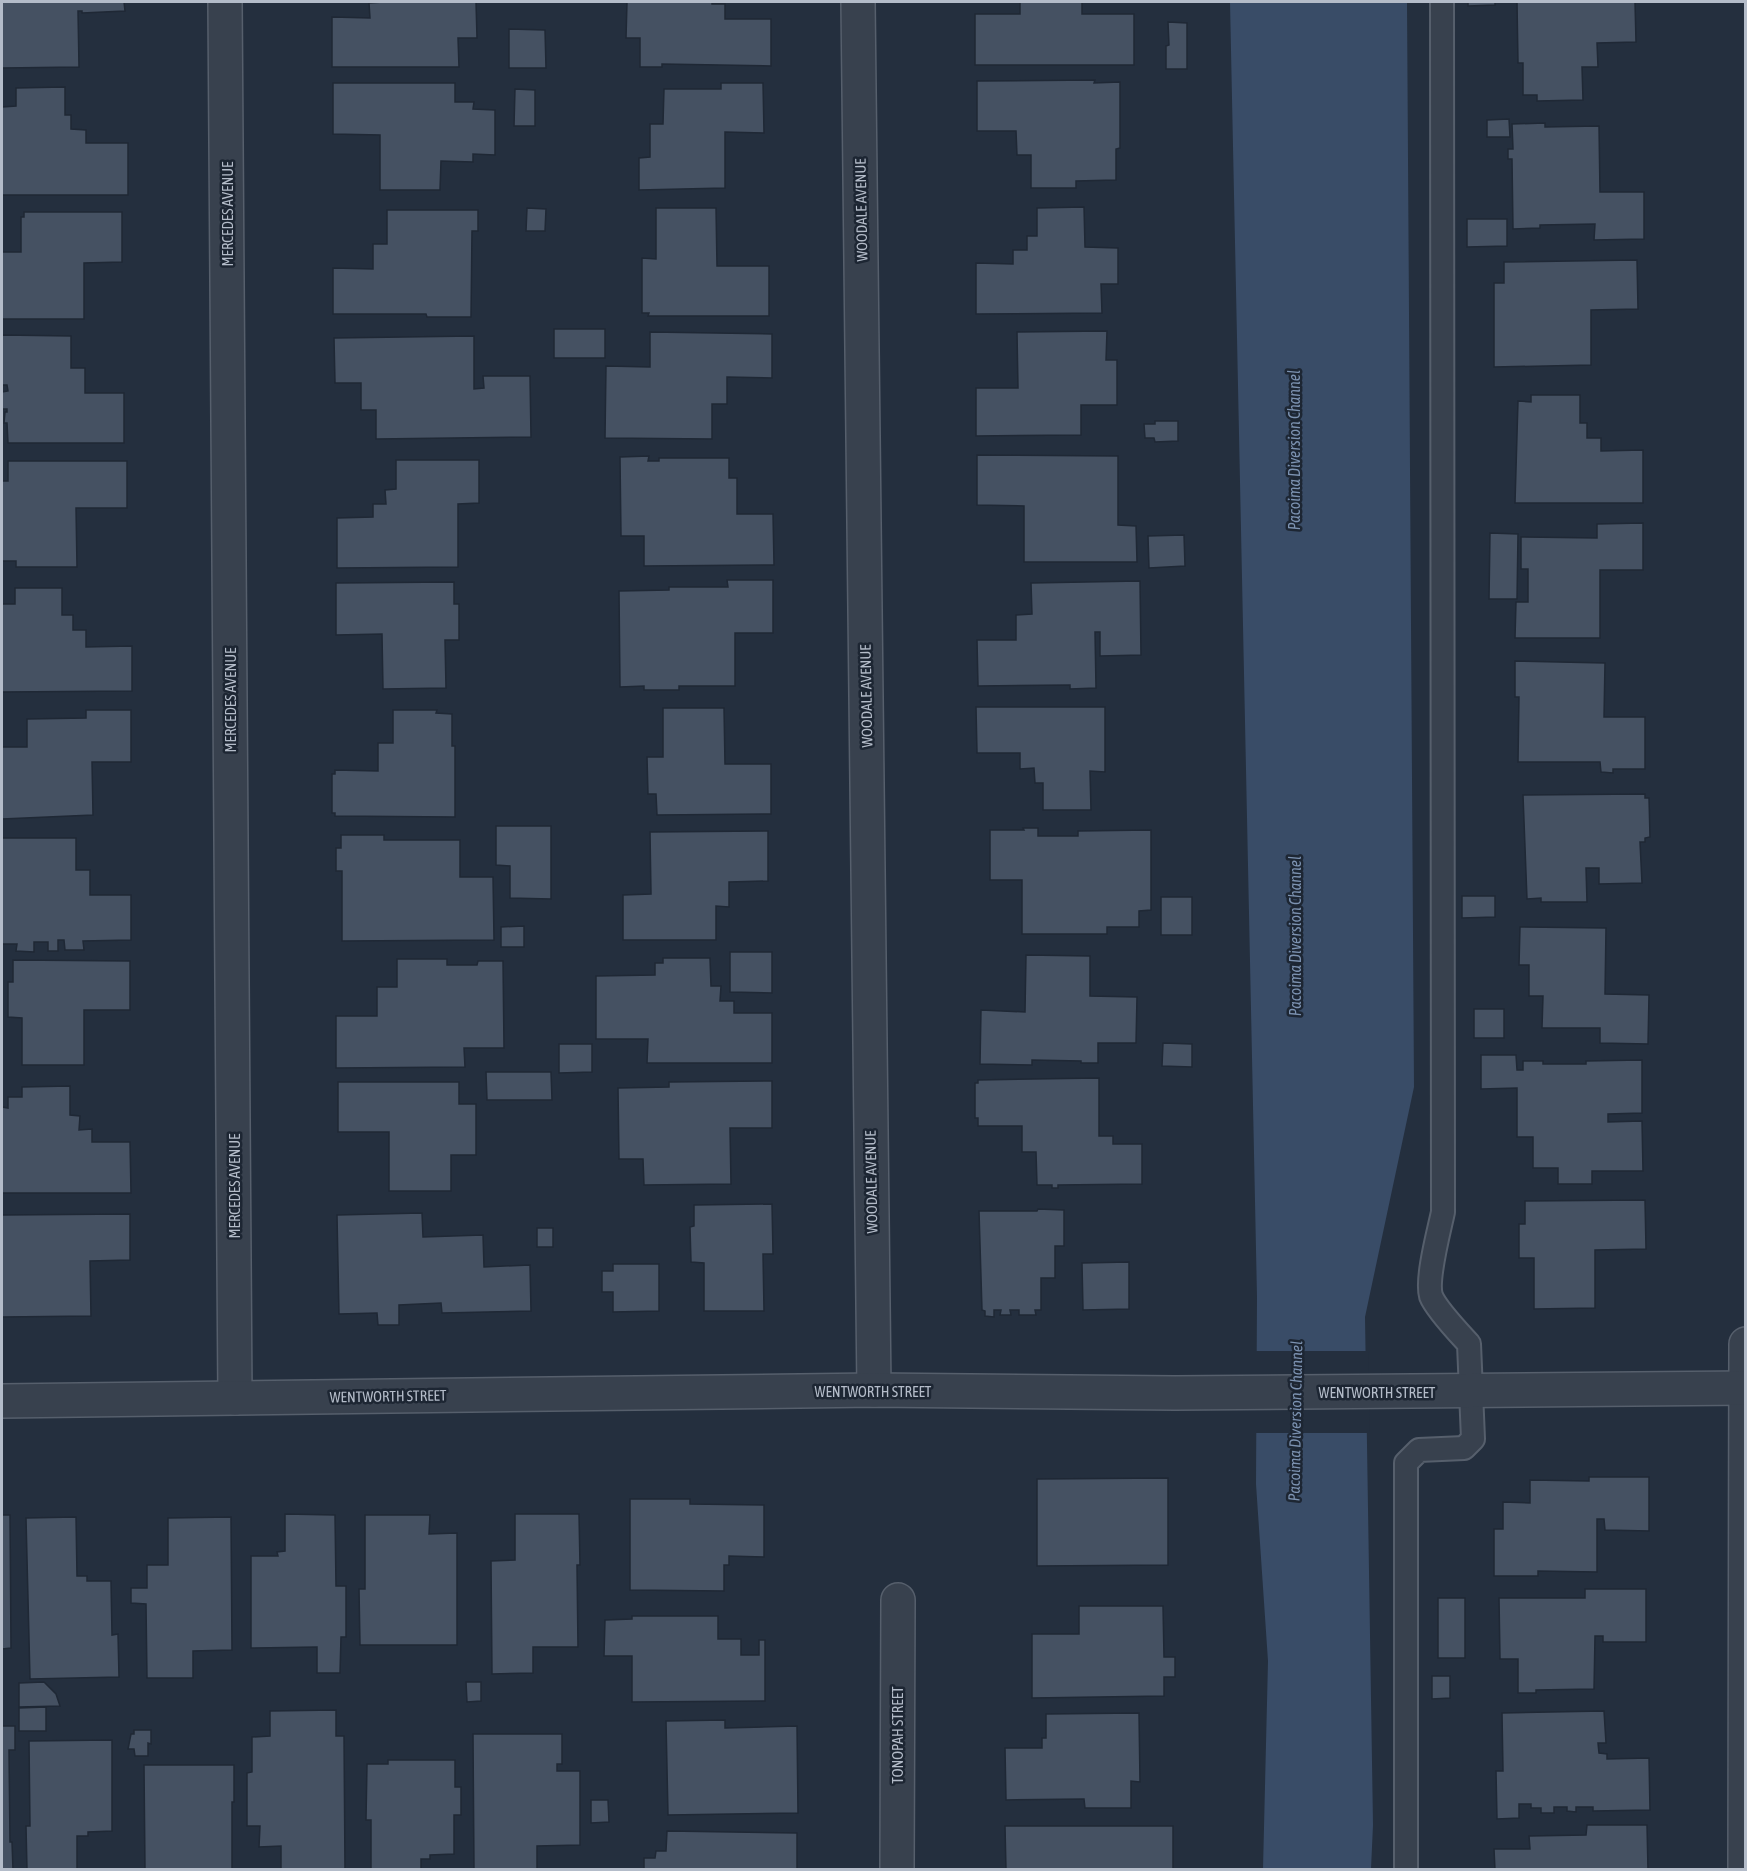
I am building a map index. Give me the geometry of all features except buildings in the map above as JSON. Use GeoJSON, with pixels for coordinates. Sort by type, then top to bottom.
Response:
{"type":"FeatureCollection","features":[{"type":"Feature","properties":{"kind":"street","name":"MERCEDES AVENUE"},"geometry":{"type":"LineString","coordinates":[[225,2],[236,1398]]}},
{"type":"Feature","properties":{"kind":"street","name":"WOODALE AVENUE"},"geometry":{"type":"LineString","coordinates":[[858,2],[874,1390]]}},
{"type":"Feature","properties":{"kind":"street"},"geometry":{"type":"LineString","coordinates":[[1745,1869],[1746,1344]]}},
{"type":"Feature","properties":{"kind":"street","name":"WENTWORTH STREET"},"geometry":{"type":"LineString","coordinates":[[2,1401],[874,1390],[1175,1394],[1745,1388]]}},
{"type":"Feature","properties":{"kind":"street","name":"TONOPAH STREET"},"geometry":{"type":"LineString","coordinates":[[897,1869],[898,1599]]}},
{"type":"Feature","properties":{"kind":"lane"},"geometry":{"type":"LineString","coordinates":[[1406,1869],[1406,1463],[1419,1450],[1464,1448],[1473,1439],[1464,1392],[1469,1344],[1450,1323],[1431,1295],[1432,1262],[1443,1212],[1442,2]]}},
{"type":"Feature","properties":{"kind":"water","name":"Pacoima Diversion Channel"},"geometry":{"type":"Polygon","coordinates":[[[1230,2],[1407,2],[1414,1087],[1365,1317],[1373,1825],[1371,1869],[1263,1869],[1268,1661],[1256,1484],[1257,1297],[1230,2]]]}},
{"type":"Feature","properties":{"kind":"pier"},"geometry":{"type":"Polygon","coordinates":[[[1254,1351],[1368,1351],[1370,1433],[1254,1433],[1254,1351]]]}}]}
